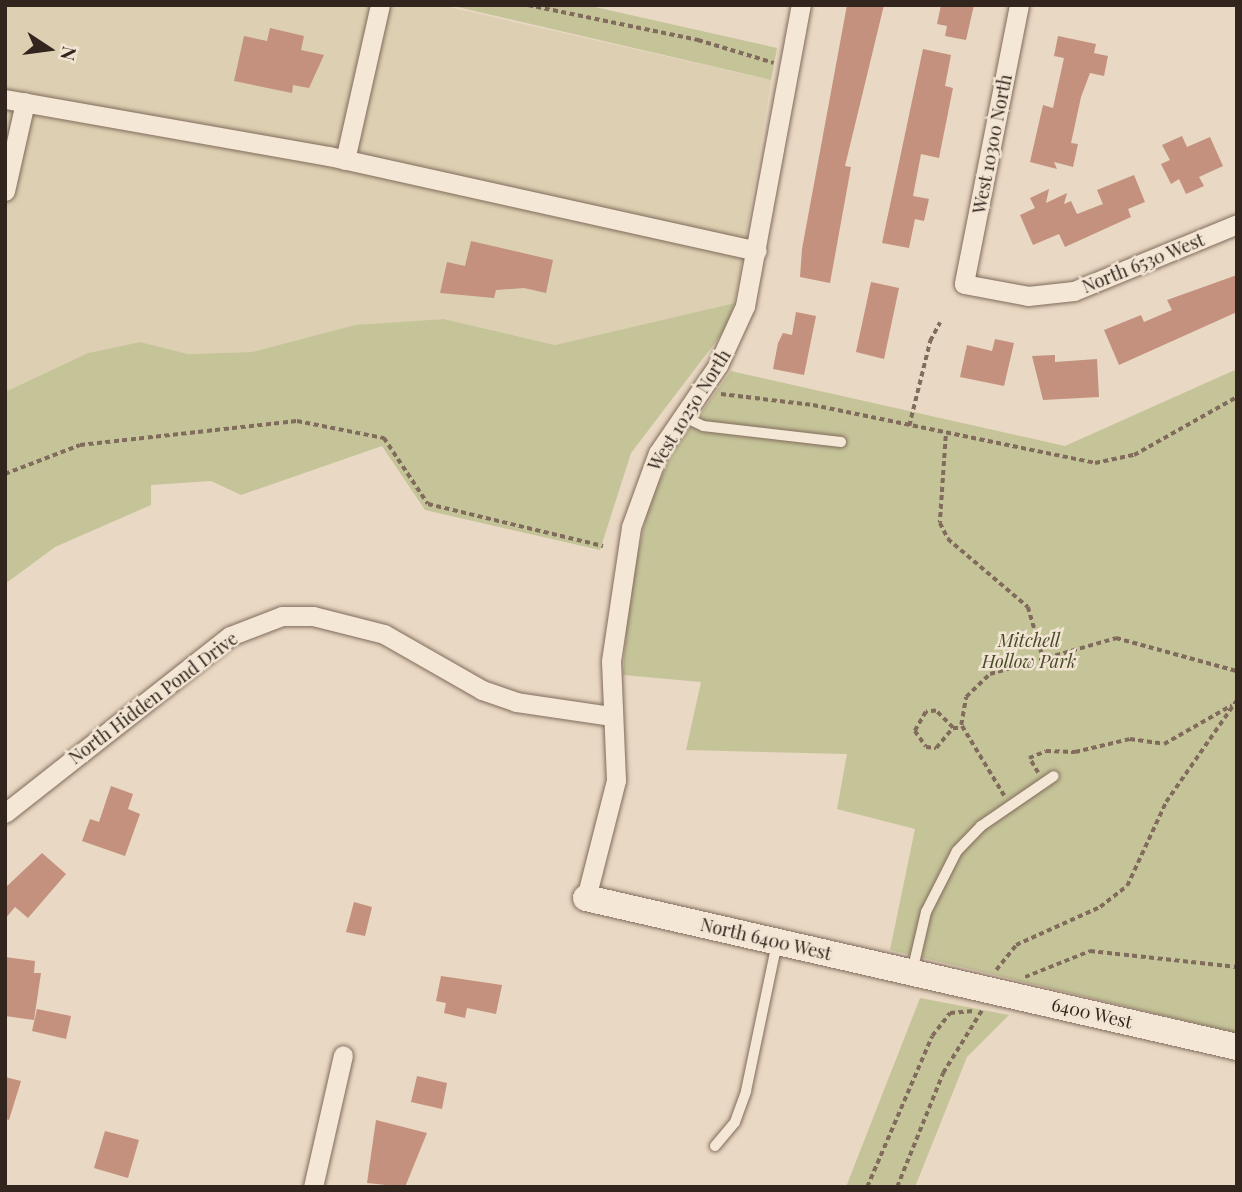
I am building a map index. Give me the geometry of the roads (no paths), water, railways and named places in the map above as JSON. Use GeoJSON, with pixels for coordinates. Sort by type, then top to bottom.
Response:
{"type":"FeatureCollection","features":[{"type":"Feature","properties":{"kind":"street"},"geometry":{"type":"LineString","coordinates":[[345,160],[380,5]]}},
{"type":"Feature","properties":{"kind":"street","name":"West 10250 North"},"geometry":{"type":"LineString","coordinates":[[586,898],[616,780],[611,716],[611,661],[631,527],[654,463],[738,327],[757,251],[801,5]]}},
{"type":"Feature","properties":{"kind":"street","name":"West 10300 North"},"geometry":{"type":"LineString","coordinates":[[964,284],[1019,5]]}},
{"type":"Feature","properties":{"kind":"street"},"geometry":{"type":"LineString","coordinates":[[5,191],[15,100],[345,160],[757,251]]}},
{"type":"Feature","properties":{"kind":"street","name":"North 6530 West"},"geometry":{"type":"LineString","coordinates":[[964,284],[1028,296],[1074,291],[1237,224]]}},
{"type":"Feature","properties":{"kind":"street","name":"North Hidden Pond Drive"},"geometry":{"type":"LineString","coordinates":[[5,813],[229,636],[282,616],[313,616],[384,634],[482,690],[516,702],[611,716]]}},
{"type":"Feature","properties":{"kind":"street","name":"North 6400 West"},"geometry":{"type":"LineString","coordinates":[[586,898],[947,980]]}},
{"type":"Feature","properties":{"kind":"street","name":"6400 West"},"geometry":{"type":"LineString","coordinates":[[947,980],[1000,985],[1237,1047]]}},
{"type":"Feature","properties":{"kind":"street"},"geometry":{"type":"LineString","coordinates":[[313,1187],[343,1055]]}},
{"type":"Feature","properties":{"kind":"lane"},"geometry":{"type":"LineString","coordinates":[[682,416],[704,426],[841,442]]}},
{"type":"Feature","properties":{"kind":"lane"},"geometry":{"type":"LineString","coordinates":[[912,972],[926,912],[947,867],[981,826],[1054,776]]}},
{"type":"Feature","properties":{"kind":"lane"},"geometry":{"type":"LineString","coordinates":[[715,1146],[735,1122],[746,1091],[777,942]]}},
{"type":"Feature","properties":{"kind":"park label","name":"Mitchell Hollow Park"},"geometry":{"type":"Point","coordinates":[1029,651]}}]}
